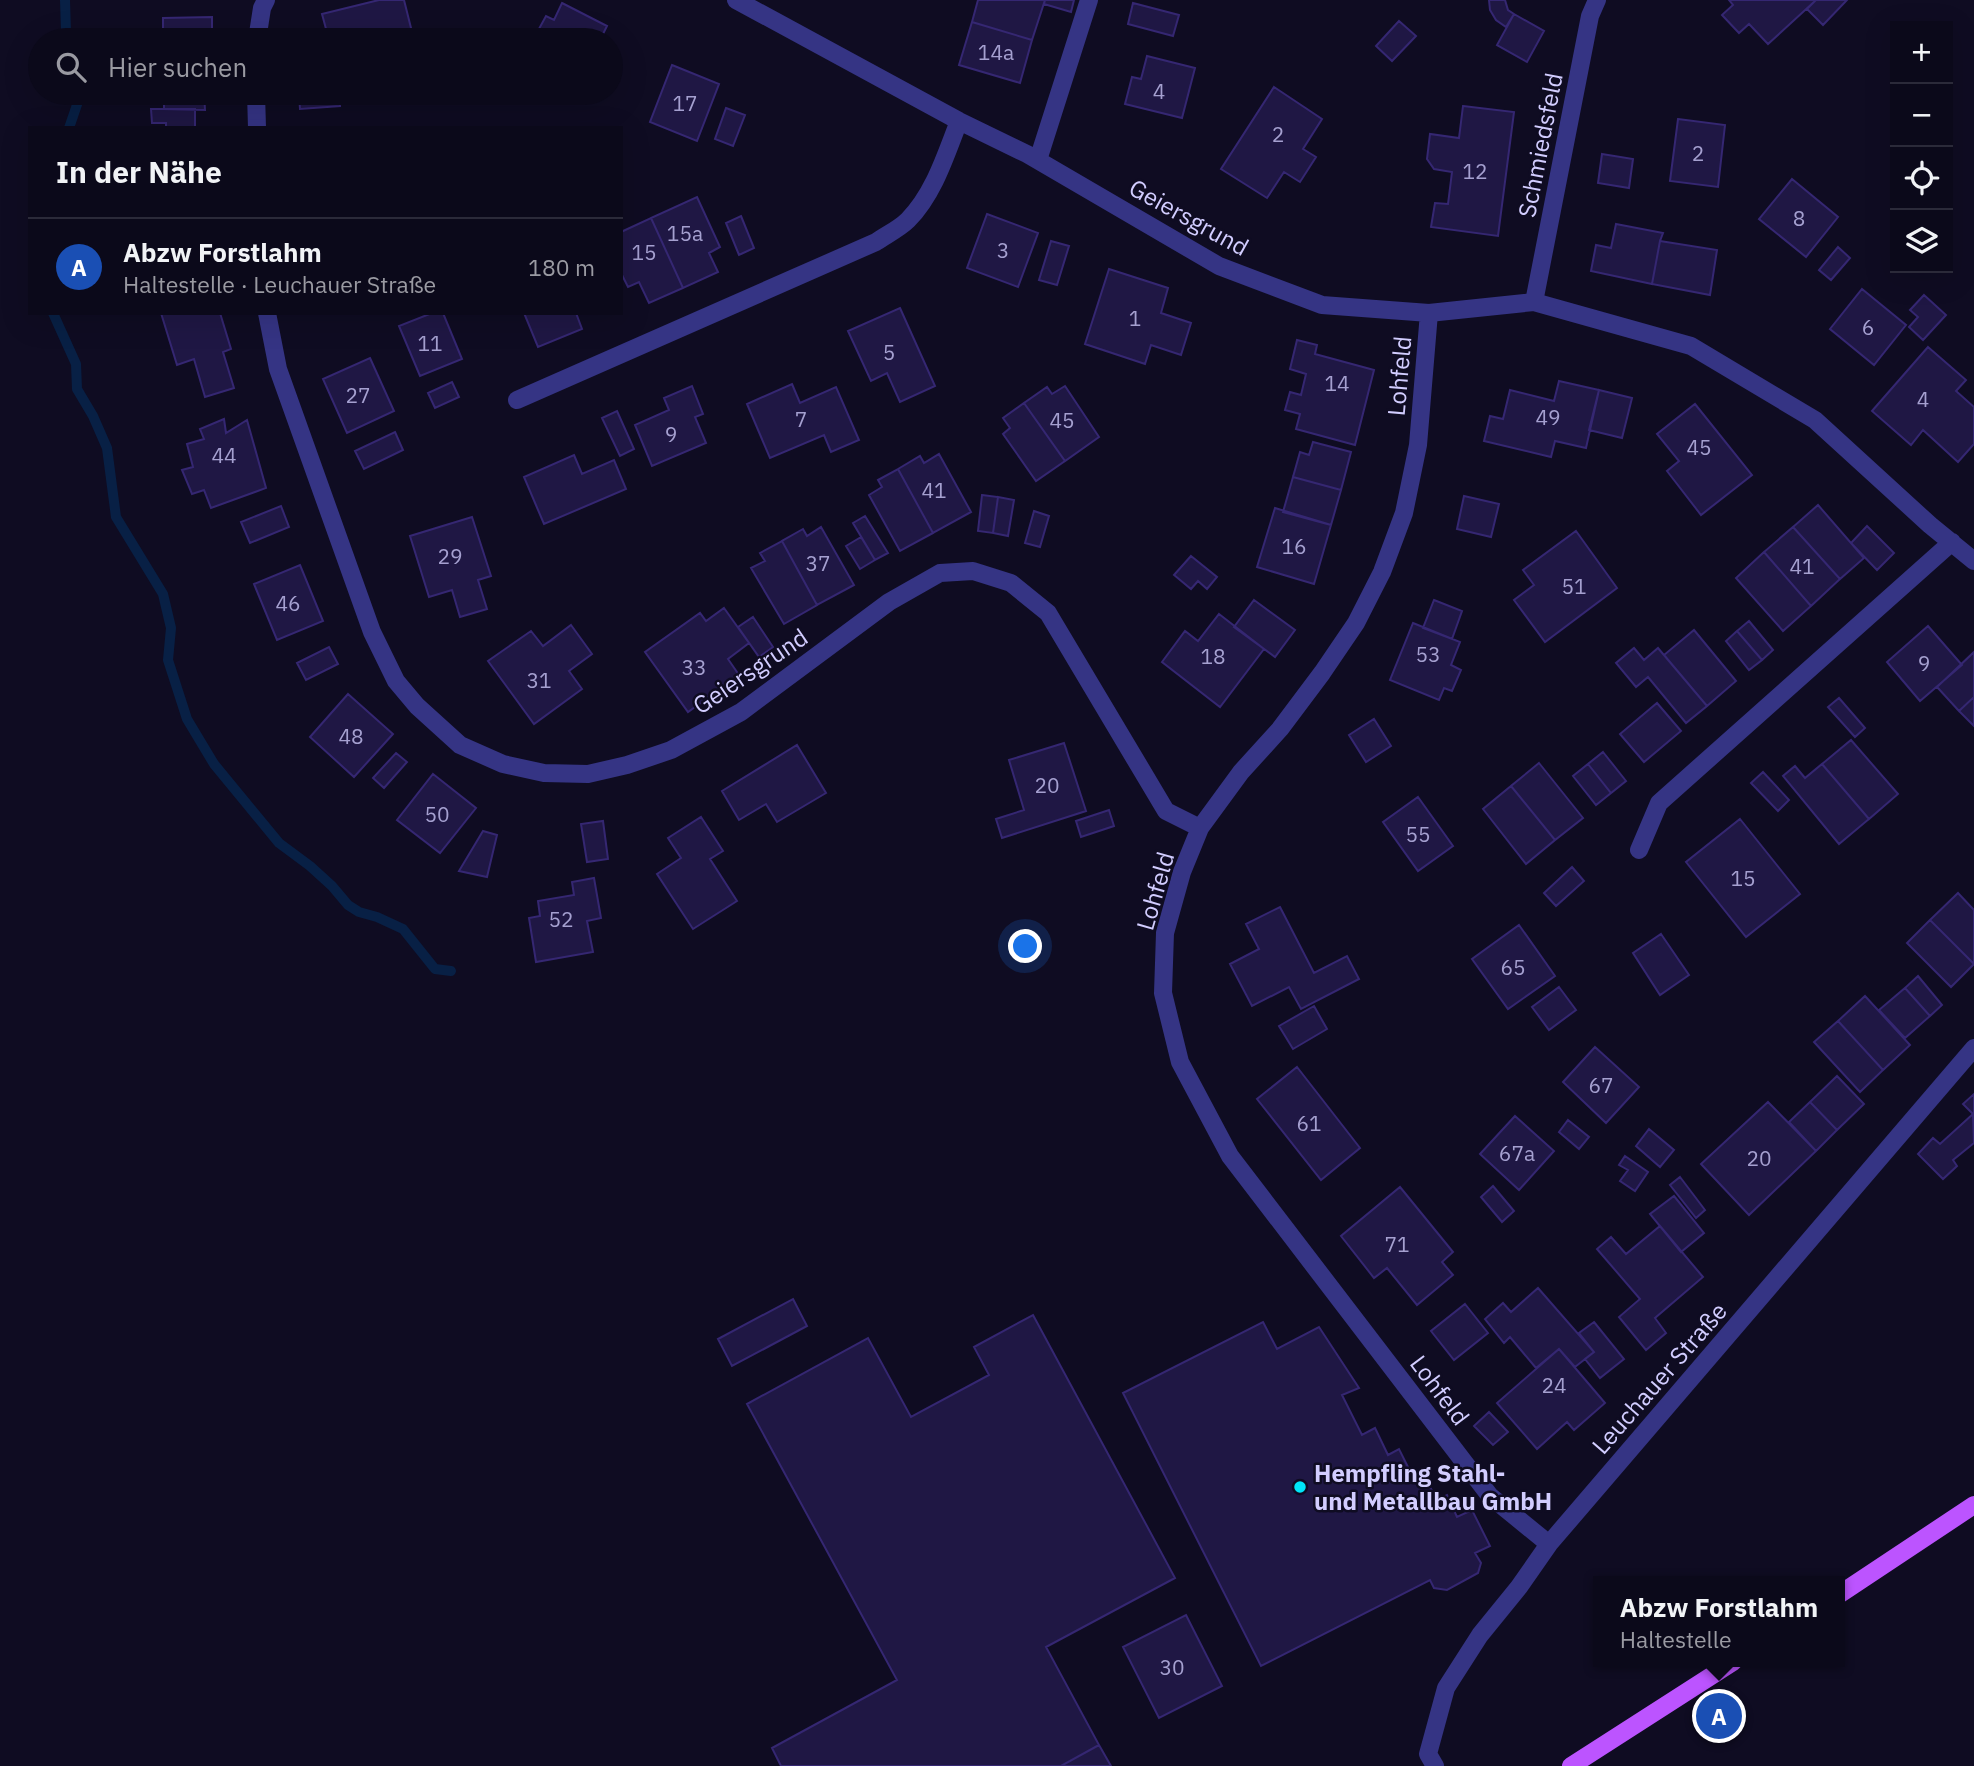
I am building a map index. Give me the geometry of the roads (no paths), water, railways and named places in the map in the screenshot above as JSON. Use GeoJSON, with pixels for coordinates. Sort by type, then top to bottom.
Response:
{"type":"FeatureCollection","features":[{"type":"Feature","properties":{"kind":"main road"},"geometry":{"type":"LineString","coordinates":[[1845,1591],[1974,1505]]}},
{"type":"Feature","properties":{"kind":"main road"},"geometry":{"type":"LineString","coordinates":[[1571,1766],[1725,1667]]}},
{"type":"Feature","properties":{"kind":"street"},"geometry":{"type":"LineString","coordinates":[[259,28],[266,0]]}},
{"type":"Feature","properties":{"kind":"street","name":"Geiersgrund"},"geometry":{"type":"LineString","coordinates":[[736,0],[959,121],[1038,160],[1219,266],[1322,305]]}},
{"type":"Feature","properties":{"kind":"street"},"geometry":{"type":"LineString","coordinates":[[1038,160],[1089,0]]}},
{"type":"Feature","properties":{"kind":"street","name":"Schmiedsfeld"},"geometry":{"type":"LineString","coordinates":[[1534,302],[1590,16],[1597,0]]}},
{"type":"Feature","properties":{"kind":"street"},"geometry":{"type":"LineString","coordinates":[[256,105],[257,126]]}},
{"type":"Feature","properties":{"kind":"street"},"geometry":{"type":"LineString","coordinates":[[517,400],[876,242],[906,222],[921,204],[940,169],[959,121]]}},
{"type":"Feature","properties":{"kind":"street","name":"Lohfeld"},"geometry":{"type":"LineString","coordinates":[[1322,305],[1429,313],[1534,302],[1691,346],[1815,420],[1930,525],[1974,561]]}},
{"type":"Feature","properties":{"kind":"street","name":"Lohfeld"},"geometry":{"type":"LineString","coordinates":[[1429,313],[1418,445],[1404,513],[1382,572],[1356,623],[1322,673],[1280,729],[1241,772],[1200,828],[1182,872],[1165,933],[1163,993],[1180,1062],[1230,1156],[1490,1496],[1549,1544]]}},
{"type":"Feature","properties":{"kind":"street","name":"Geiersgrund"},"geometry":{"type":"LineString","coordinates":[[267,315],[278,369],[372,632],[396,681],[417,706],[460,745],[503,764],[544,773],[588,774],[628,765],[671,750],[741,712],[889,601],[940,573],[974,571],[1011,583],[1048,613],[1166,811],[1200,828]]}},
{"type":"Feature","properties":{"kind":"street"},"geometry":{"type":"LineString","coordinates":[[1639,850],[1659,803],[1952,542]]}},
{"type":"Feature","properties":{"kind":"street","name":"Leuchauer Straße"},"geometry":{"type":"LineString","coordinates":[[1434,1766],[1428,1754],[1446,1688],[1480,1635],[1549,1544],[1974,1048]]}},
{"type":"Feature","properties":{"kind":"waterway"},"geometry":{"type":"LineString","coordinates":[[65,0],[66,28]]}},
{"type":"Feature","properties":{"kind":"waterway"},"geometry":{"type":"LineString","coordinates":[[70,126],[77,105]]}},
{"type":"Feature","properties":{"kind":"waterway"},"geometry":{"type":"LineString","coordinates":[[54,315],[76,364],[77,389],[107,448],[116,517],[163,594],[171,628],[168,660],[187,719],[214,764],[279,843],[310,866],[348,905],[403,929],[435,969],[451,971]]}},
{"type":"Feature","properties":{"kind":"place","name":"Hempfling Stahl- und Metallbau GmbH"},"geometry":{"type":"Point","coordinates":[1300,1487]}},
{"type":"Feature","properties":{"kind":"place","name":"Abzw Forstlahm"},"geometry":{"type":"Point","coordinates":[1719,1716]}}]}
